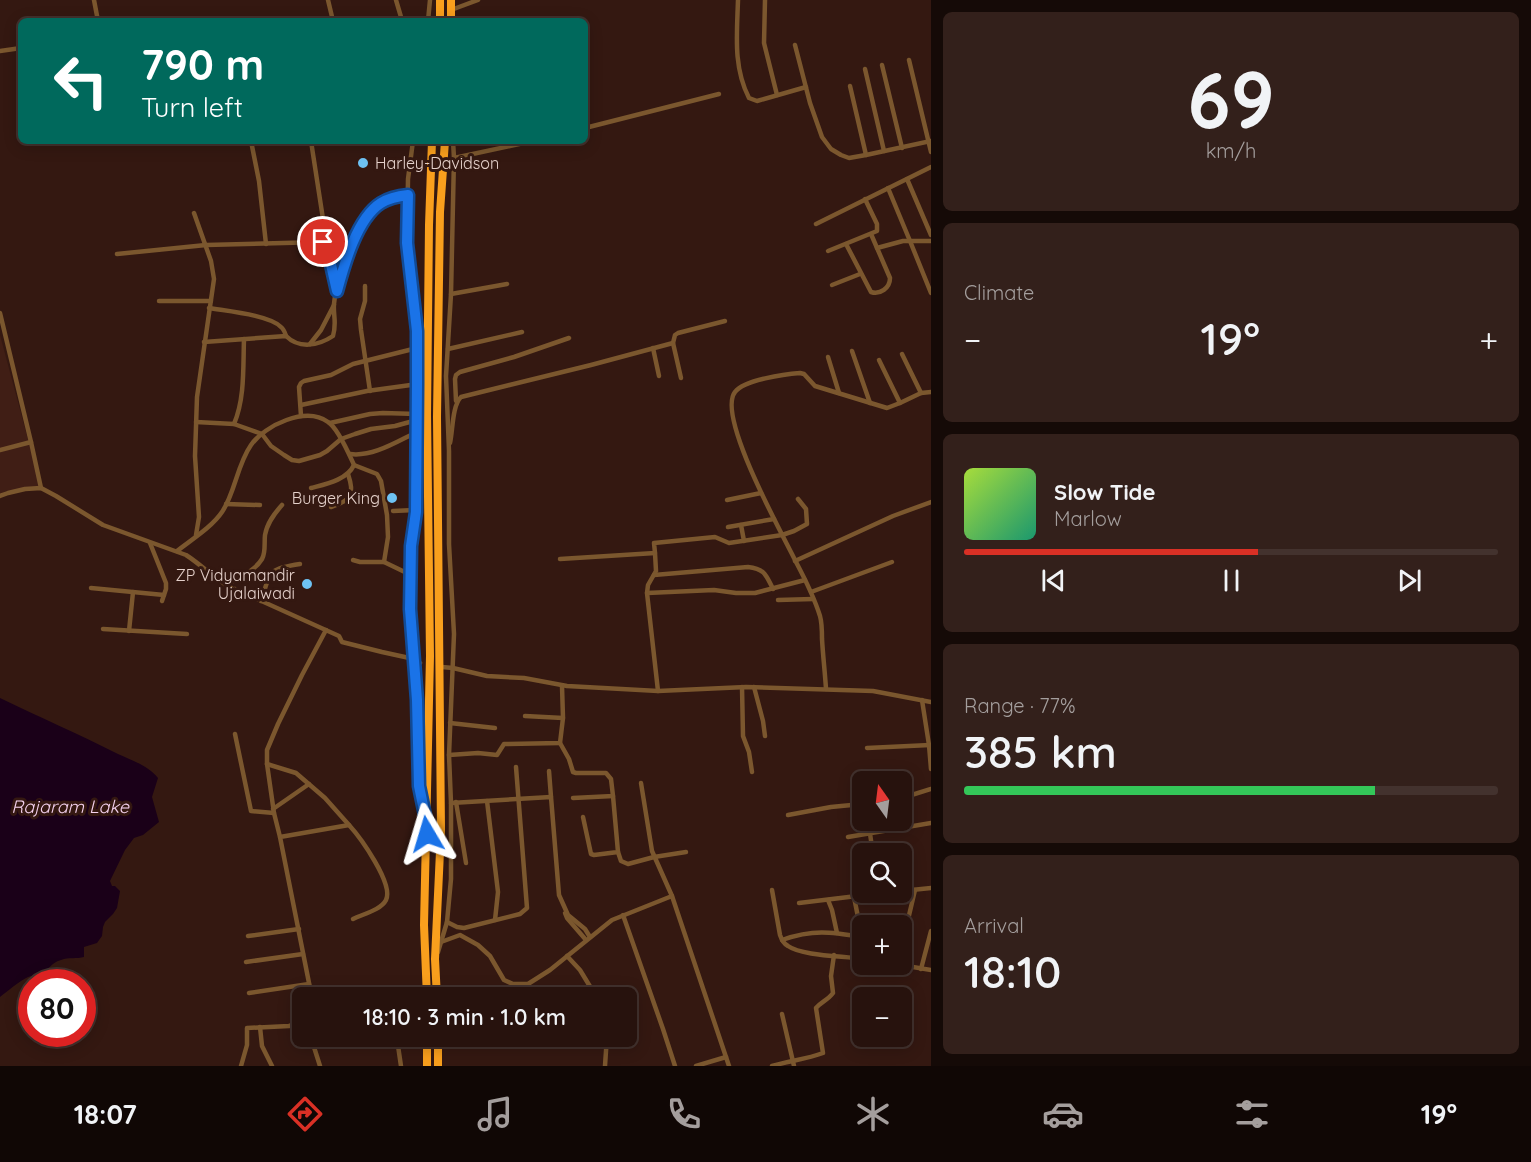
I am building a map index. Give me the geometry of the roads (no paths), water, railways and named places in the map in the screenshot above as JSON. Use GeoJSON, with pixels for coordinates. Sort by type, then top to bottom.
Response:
{"type":"FeatureCollection","features":[{"type":"Feature","properties":{"kind":"highway"},"geometry":{"type":"LineString","coordinates":[[440,0],[440,18]]}},
{"type":"Feature","properties":{"kind":"highway"},"geometry":{"type":"LineString","coordinates":[[451,0],[451,18]]}},
{"type":"Feature","properties":{"kind":"highway"},"geometry":{"type":"LineString","coordinates":[[426,987],[424,926],[430,656],[427,415],[432,144]]}},
{"type":"Feature","properties":{"kind":"highway"},"geometry":{"type":"LineString","coordinates":[[436,987],[435,959],[441,830],[437,417],[440,212],[446,144]]}},
{"type":"Feature","properties":{"kind":"highway"},"geometry":{"type":"LineString","coordinates":[[427,1047],[427,1066]]}},
{"type":"Feature","properties":{"kind":"highway"},"geometry":{"type":"LineString","coordinates":[[438,1047],[438,1066]]}},
{"type":"Feature","properties":{"kind":"street"},"geometry":{"type":"LineString","coordinates":[[93,0],[97,18]]}},
{"type":"Feature","properties":{"kind":"street"},"geometry":{"type":"LineString","coordinates":[[328,0],[332,18]]}},
{"type":"Feature","properties":{"kind":"street"},"geometry":{"type":"LineString","coordinates":[[396,0],[402,18]]}},
{"type":"Feature","properties":{"kind":"street"},"geometry":{"type":"LineString","coordinates":[[428,18],[430,0]]}},
{"type":"Feature","properties":{"kind":"street"},"geometry":{"type":"LineString","coordinates":[[451,10],[478,0]]}},
{"type":"Feature","properties":{"kind":"street"},"geometry":{"type":"LineString","coordinates":[[738,0],[736,56],[749,98],[757,101],[806,87]]}},
{"type":"Feature","properties":{"kind":"street"},"geometry":{"type":"LineString","coordinates":[[765,0],[764,43],[777,95]]}},
{"type":"Feature","properties":{"kind":"street"},"geometry":{"type":"LineString","coordinates":[[795,45],[822,137],[831,149],[849,158],[930,141]]}},
{"type":"Feature","properties":{"kind":"street"},"geometry":{"type":"LineString","coordinates":[[0,51],[18,48]]}},
{"type":"Feature","properties":{"kind":"street"},"geometry":{"type":"LineString","coordinates":[[909,60],[931,152]]}},
{"type":"Feature","properties":{"kind":"street"},"geometry":{"type":"LineString","coordinates":[[882,65],[902,148]]}},
{"type":"Feature","properties":{"kind":"street"},"geometry":{"type":"LineString","coordinates":[[865,69],[884,151]]}},
{"type":"Feature","properties":{"kind":"street"},"geometry":{"type":"LineString","coordinates":[[850,86],[866,155]]}},
{"type":"Feature","properties":{"kind":"street"},"geometry":{"type":"LineString","coordinates":[[588,127],[719,94]]}},
{"type":"Feature","properties":{"kind":"street"},"geometry":{"type":"LineString","coordinates":[[252,144],[259,181],[266,244]]}},
{"type":"Feature","properties":{"kind":"street"},"geometry":{"type":"LineString","coordinates":[[311,144],[326,232],[325,243],[337,291]]}},
{"type":"Feature","properties":{"kind":"street"},"geometry":{"type":"LineString","coordinates":[[413,144],[407,243],[417,348],[417,432],[416,510],[411,546],[410,609],[419,786],[426,820]]}},
{"type":"Feature","properties":{"kind":"street"},"geometry":{"type":"LineString","coordinates":[[453,144],[451,294],[446,376],[449,544],[454,634],[449,755],[454,803],[466,863]]}},
{"type":"Feature","properties":{"kind":"street"},"geometry":{"type":"LineString","coordinates":[[454,158],[519,144]]}},
{"type":"Feature","properties":{"kind":"street"},"geometry":{"type":"LineString","coordinates":[[816,224],[931,167]]}},
{"type":"Feature","properties":{"kind":"street"},"geometry":{"type":"LineString","coordinates":[[907,179],[931,235]]}},
{"type":"Feature","properties":{"kind":"street"},"geometry":{"type":"LineString","coordinates":[[888,188],[931,293]]}},
{"type":"Feature","properties":{"kind":"street"},"geometry":{"type":"LineString","coordinates":[[309,345],[321,330],[334,305],[344,267],[364,219],[381,203],[408,195]]}},
{"type":"Feature","properties":{"kind":"street"},"geometry":{"type":"LineString","coordinates":[[828,251],[877,231],[878,228],[866,199]]}},
{"type":"Feature","properties":{"kind":"street"},"geometry":{"type":"LineString","coordinates":[[194,213],[213,270],[211,301],[197,397],[195,456],[199,517],[196,535]]}},
{"type":"Feature","properties":{"kind":"street"},"geometry":{"type":"LineString","coordinates":[[846,244],[870,292],[876,293],[888,287],[890,278],[871,234]]}},
{"type":"Feature","properties":{"kind":"street"},"geometry":{"type":"LineString","coordinates":[[877,248],[894,242],[931,241]]}},
{"type":"Feature","properties":{"kind":"street"},"geometry":{"type":"LineString","coordinates":[[117,254],[206,245],[325,243]]}},
{"type":"Feature","properties":{"kind":"street"},"geometry":{"type":"LineString","coordinates":[[832,285],[860,274]]}},
{"type":"Feature","properties":{"kind":"street"},"geometry":{"type":"LineString","coordinates":[[451,294],[507,284]]}},
{"type":"Feature","properties":{"kind":"street"},"geometry":{"type":"LineString","coordinates":[[365,286],[360,320],[370,391]]}},
{"type":"Feature","properties":{"kind":"street"},"geometry":{"type":"LineString","coordinates":[[159,301],[211,301]]}},
{"type":"Feature","properties":{"kind":"street"},"geometry":{"type":"LineString","coordinates":[[209,308],[261,317],[275,322],[283,328],[291,341],[309,345],[328,340],[333,336],[336,326],[334,305]]}},
{"type":"Feature","properties":{"kind":"street"},"geometry":{"type":"LineString","coordinates":[[0,313],[41,488]]}},
{"type":"Feature","properties":{"kind":"street"},"geometry":{"type":"LineString","coordinates":[[681,378],[673,338],[678,333],[726,321]]}},
{"type":"Feature","properties":{"kind":"street"},"geometry":{"type":"LineString","coordinates":[[448,349],[522,332]]}},
{"type":"Feature","properties":{"kind":"street"},"geometry":{"type":"LineString","coordinates":[[204,342],[286,336]]}},
{"type":"Feature","properties":{"kind":"street"},"geometry":{"type":"LineString","coordinates":[[234,424],[241,401],[244,339]]}},
{"type":"Feature","properties":{"kind":"street"},"geometry":{"type":"LineString","coordinates":[[449,451],[456,401],[456,375],[569,339]]}},
{"type":"Feature","properties":{"kind":"street"},"geometry":{"type":"LineString","coordinates":[[456,401],[461,397],[673,343]]}},
{"type":"Feature","properties":{"kind":"street"},"geometry":{"type":"LineString","coordinates":[[301,416],[299,387],[301,383],[332,375],[344,367],[365,360],[417,348]]}},
{"type":"Feature","properties":{"kind":"street"},"geometry":{"type":"LineString","coordinates":[[653,348],[660,376]]}},
{"type":"Feature","properties":{"kind":"street"},"geometry":{"type":"LineString","coordinates":[[852,351],[870,403]]}},
{"type":"Feature","properties":{"kind":"street"},"geometry":{"type":"LineString","coordinates":[[902,354],[921,393]]}},
{"type":"Feature","properties":{"kind":"street"},"geometry":{"type":"LineString","coordinates":[[828,357],[839,393]]}},
{"type":"Feature","properties":{"kind":"street"},"geometry":{"type":"LineString","coordinates":[[879,360],[900,403]]}},
{"type":"Feature","properties":{"kind":"street"},"geometry":{"type":"LineString","coordinates":[[826,689],[821,618],[811,592],[747,463],[736,429],[731,399],[735,391],[768,377],[800,373],[804,374],[815,386],[887,408],[921,393],[931,392]]}},
{"type":"Feature","properties":{"kind":"street"},"geometry":{"type":"LineString","coordinates":[[301,405],[417,384]]}},
{"type":"Feature","properties":{"kind":"street"},"geometry":{"type":"LineString","coordinates":[[330,423],[383,413],[417,417]]}},
{"type":"Feature","properties":{"kind":"street"},"geometry":{"type":"LineString","coordinates":[[177,551],[221,513],[246,453],[261,434],[285,421],[301,416],[313,416],[330,423],[350,454],[354,465],[377,474],[381,481],[387,514],[388,537],[384,562]]}},
{"type":"Feature","properties":{"kind":"street"},"geometry":{"type":"LineString","coordinates":[[196,422],[234,424],[261,434],[271,446],[284,455],[298,460],[320,455],[341,439],[371,429],[395,426],[417,417]]}},
{"type":"Feature","properties":{"kind":"street"},"geometry":{"type":"LineString","coordinates":[[350,454],[357,455],[375,451],[417,432]]}},
{"type":"Feature","properties":{"kind":"street"},"geometry":{"type":"LineString","coordinates":[[0,450],[31,442]]}},
{"type":"Feature","properties":{"kind":"street"},"geometry":{"type":"LineString","coordinates":[[311,488],[348,474],[354,465]]}},
{"type":"Feature","properties":{"kind":"street"},"geometry":{"type":"LineString","coordinates":[[331,507],[349,499],[352,492],[348,474]]}},
{"type":"Feature","properties":{"kind":"street"},"geometry":{"type":"LineString","coordinates":[[0,496],[25,489],[41,488],[103,525],[177,551],[197,562],[226,585],[339,636],[342,642],[414,658],[420,663]]}},
{"type":"Feature","properties":{"kind":"street"},"geometry":{"type":"LineString","coordinates":[[727,500],[761,492]]}},
{"type":"Feature","properties":{"kind":"street"},"geometry":{"type":"LineString","coordinates":[[658,692],[647,593],[648,585],[656,571],[654,543],[716,537],[729,543],[782,535],[807,524],[806,509],[798,499]]}},
{"type":"Feature","properties":{"kind":"street"},"geometry":{"type":"LineString","coordinates":[[795,561],[893,516],[931,502]]}},
{"type":"Feature","properties":{"kind":"street"},"geometry":{"type":"LineString","coordinates":[[226,504],[260,505]]}},
{"type":"Feature","properties":{"kind":"street"},"geometry":{"type":"LineString","coordinates":[[226,585],[254,568],[262,559],[267,525],[282,506]]}},
{"type":"Feature","properties":{"kind":"street"},"geometry":{"type":"LineString","coordinates":[[393,511],[416,510]]}},
{"type":"Feature","properties":{"kind":"street"},"geometry":{"type":"LineString","coordinates":[[728,527],[774,519]]}},
{"type":"Feature","properties":{"kind":"street"},"geometry":{"type":"LineString","coordinates":[[741,525],[744,541]]}},
{"type":"Feature","properties":{"kind":"street"},"geometry":{"type":"LineString","coordinates":[[91,588],[133,592],[163,598],[166,583],[150,543]]}},
{"type":"Feature","properties":{"kind":"street"},"geometry":{"type":"LineString","coordinates":[[560,559],[655,553]]}},
{"type":"Feature","properties":{"kind":"street"},"geometry":{"type":"LineString","coordinates":[[353,560],[384,562],[411,575]]}},
{"type":"Feature","properties":{"kind":"street"},"geometry":{"type":"LineString","coordinates":[[811,592],[892,562]]}},
{"type":"Feature","properties":{"kind":"street"},"geometry":{"type":"LineString","coordinates":[[261,601],[272,572],[279,568],[300,564]]}},
{"type":"Feature","properties":{"kind":"street"},"geometry":{"type":"LineString","coordinates":[[654,575],[757,568],[766,574],[773,589]]}},
{"type":"Feature","properties":{"kind":"street"},"geometry":{"type":"LineString","coordinates":[[647,593],[714,590],[755,593],[805,580]]}},
{"type":"Feature","properties":{"kind":"street"},"geometry":{"type":"LineString","coordinates":[[129,631],[133,592]]}},
{"type":"Feature","properties":{"kind":"street"},"geometry":{"type":"LineString","coordinates":[[778,600],[813,599]]}},
{"type":"Feature","properties":{"kind":"street"},"geometry":{"type":"LineString","coordinates":[[102,629],[187,634]]}},
{"type":"Feature","properties":{"kind":"street"},"geometry":{"type":"LineString","coordinates":[[310,987],[273,811],[267,750],[326,630]]}},
{"type":"Feature","properties":{"kind":"street"},"geometry":{"type":"LineString","coordinates":[[442,667],[487,676],[524,678],[562,686],[658,692],[742,687],[873,691],[931,702]]}},
{"type":"Feature","properties":{"kind":"street"},"geometry":{"type":"LineString","coordinates":[[562,686],[563,718],[560,743],[573,772],[602,772],[611,778],[618,852],[621,861],[625,864],[686,852]]}},
{"type":"Feature","properties":{"kind":"street"},"geometry":{"type":"LineString","coordinates":[[742,687],[743,736],[749,752],[752,772]]}},
{"type":"Feature","properties":{"kind":"street"},"geometry":{"type":"LineString","coordinates":[[754,687],[765,736]]}},
{"type":"Feature","properties":{"kind":"street"},"geometry":{"type":"LineString","coordinates":[[922,700],[930,745],[931,769]]}},
{"type":"Feature","properties":{"kind":"street"},"geometry":{"type":"LineString","coordinates":[[525,716],[563,718]]}},
{"type":"Feature","properties":{"kind":"street"},"geometry":{"type":"LineString","coordinates":[[450,723],[495,728]]}},
{"type":"Feature","properties":{"kind":"street"},"geometry":{"type":"LineString","coordinates":[[234,734],[251,811],[273,811],[309,784]]}},
{"type":"Feature","properties":{"kind":"street"},"geometry":{"type":"LineString","coordinates":[[449,755],[478,753],[497,755],[504,744],[560,743]]}},
{"type":"Feature","properties":{"kind":"street"},"geometry":{"type":"LineString","coordinates":[[867,748],[930,745]]}},
{"type":"Feature","properties":{"kind":"street"},"geometry":{"type":"LineString","coordinates":[[267,764],[296,773],[325,798],[375,860],[387,894],[386,901],[378,908],[353,918]]}},
{"type":"Feature","properties":{"kind":"street"},"geometry":{"type":"LineString","coordinates":[[447,925],[465,928],[526,911],[516,767]]}},
{"type":"Feature","properties":{"kind":"street"},"geometry":{"type":"LineString","coordinates":[[549,771],[558,890],[567,918],[588,939]]}},
{"type":"Feature","properties":{"kind":"street"},"geometry":{"type":"LineString","coordinates":[[642,783],[650,844],[672,896],[729,1066]]}},
{"type":"Feature","properties":{"kind":"street"},"geometry":{"type":"LineString","coordinates":[[912,795],[931,789]]}},
{"type":"Feature","properties":{"kind":"street"},"geometry":{"type":"LineString","coordinates":[[454,803],[551,796]]}},
{"type":"Feature","properties":{"kind":"street"},"geometry":{"type":"LineString","coordinates":[[573,798],[613,796]]}},
{"type":"Feature","properties":{"kind":"street"},"geometry":{"type":"LineString","coordinates":[[487,801],[498,892],[495,920]]}},
{"type":"Feature","properties":{"kind":"street"},"geometry":{"type":"LineString","coordinates":[[435,959],[447,925],[454,803]]}},
{"type":"Feature","properties":{"kind":"street"},"geometry":{"type":"LineString","coordinates":[[788,815],[852,805]]}},
{"type":"Feature","properties":{"kind":"street"},"geometry":{"type":"LineString","coordinates":[[583,817],[591,855],[618,852]]}},
{"type":"Feature","properties":{"kind":"street"},"geometry":{"type":"LineString","coordinates":[[848,837],[931,823]]}},
{"type":"Feature","properties":{"kind":"street"},"geometry":{"type":"LineString","coordinates":[[280,837],[349,825]]}},
{"type":"Feature","properties":{"kind":"street"},"geometry":{"type":"LineString","coordinates":[[871,833],[872,843]]}},
{"type":"Feature","properties":{"kind":"street"},"geometry":{"type":"LineString","coordinates":[[908,915],[913,890],[912,884]]}},
{"type":"Feature","properties":{"kind":"street"},"geometry":{"type":"LineString","coordinates":[[913,890],[931,888]]}},
{"type":"Feature","properties":{"kind":"street"},"geometry":{"type":"LineString","coordinates":[[772,890],[782,940],[790,948],[852,958]]}},
{"type":"Feature","properties":{"kind":"street"},"geometry":{"type":"LineString","coordinates":[[447,925],[451,932],[478,945],[490,956],[504,980],[513,984],[528,984],[550,970],[612,920],[672,896]]}},
{"type":"Feature","properties":{"kind":"street"},"geometry":{"type":"LineString","coordinates":[[799,903],[852,897]]}},
{"type":"Feature","properties":{"kind":"street"},"geometry":{"type":"LineString","coordinates":[[828,900],[837,933]]}},
{"type":"Feature","properties":{"kind":"street"},"geometry":{"type":"LineString","coordinates":[[623,915],[675,1066]]}},
{"type":"Feature","properties":{"kind":"street"},"geometry":{"type":"LineString","coordinates":[[248,936],[298,929]]}},
{"type":"Feature","properties":{"kind":"street"},"geometry":{"type":"LineString","coordinates":[[921,969],[931,931]]}},
{"type":"Feature","properties":{"kind":"street"},"geometry":{"type":"LineString","coordinates":[[782,940],[814,932],[852,935]]}},
{"type":"Feature","properties":{"kind":"street"},"geometry":{"type":"LineString","coordinates":[[441,942],[460,935]]}},
{"type":"Feature","properties":{"kind":"street"},"geometry":{"type":"LineString","coordinates":[[246,962],[303,954]]}},
{"type":"Feature","properties":{"kind":"street"},"geometry":{"type":"LineString","coordinates":[[772,1066],[794,1063],[823,1053],[816,1008],[828,1000],[833,993],[831,976],[834,955]]}},
{"type":"Feature","properties":{"kind":"street"},"geometry":{"type":"LineString","coordinates":[[567,956],[580,970],[590,987]]}},
{"type":"Feature","properties":{"kind":"street"},"geometry":{"type":"LineString","coordinates":[[912,968],[931,970]]}},
{"type":"Feature","properties":{"kind":"street"},"geometry":{"type":"LineString","coordinates":[[249,993],[309,984]]}},
{"type":"Feature","properties":{"kind":"street"},"geometry":{"type":"LineString","coordinates":[[782,1014],[794,1063]]}},
{"type":"Feature","properties":{"kind":"street"},"geometry":{"type":"LineString","coordinates":[[241,1066],[247,1045],[247,1028],[292,1025]]}},
{"type":"Feature","properties":{"kind":"street"},"geometry":{"type":"LineString","coordinates":[[260,1027],[262,1046],[272,1066]]}},
{"type":"Feature","properties":{"kind":"street"},"geometry":{"type":"LineString","coordinates":[[314,1047],[320,1066]]}},
{"type":"Feature","properties":{"kind":"street"},"geometry":{"type":"LineString","coordinates":[[398,1047],[401,1066]]}},
{"type":"Feature","properties":{"kind":"street"},"geometry":{"type":"LineString","coordinates":[[604,1066],[606,1047]]}},
{"type":"Feature","properties":{"kind":"street"},"geometry":{"type":"LineString","coordinates":[[696,1066],[726,1057]]}},
{"type":"Feature","properties":{"kind":"water","name":"Rajaram Lake"},"geometry":{"type":"Polygon","coordinates":[[[0,698],[150,770],[158,778],[152,797],[159,822],[143,835],[134,838],[125,850],[110,881],[112,886],[120,891],[117,908],[105,922],[102,936],[97,943],[84,947],[84,957],[57,961],[48,969],[18,969],[18,983],[0,997],[0,698]]]}},
{"type":"Feature","properties":{"kind":"place","name":"Harley-Davidson"},"geometry":{"type":"Point","coordinates":[363,163]}},
{"type":"Feature","properties":{"kind":"place","name":"Burger King"},"geometry":{"type":"Point","coordinates":[392,498]}},
{"type":"Feature","properties":{"kind":"place","name":"ZP Vidyamandir Ujalaiwadi"},"geometry":{"type":"Point","coordinates":[307,584]}}]}
